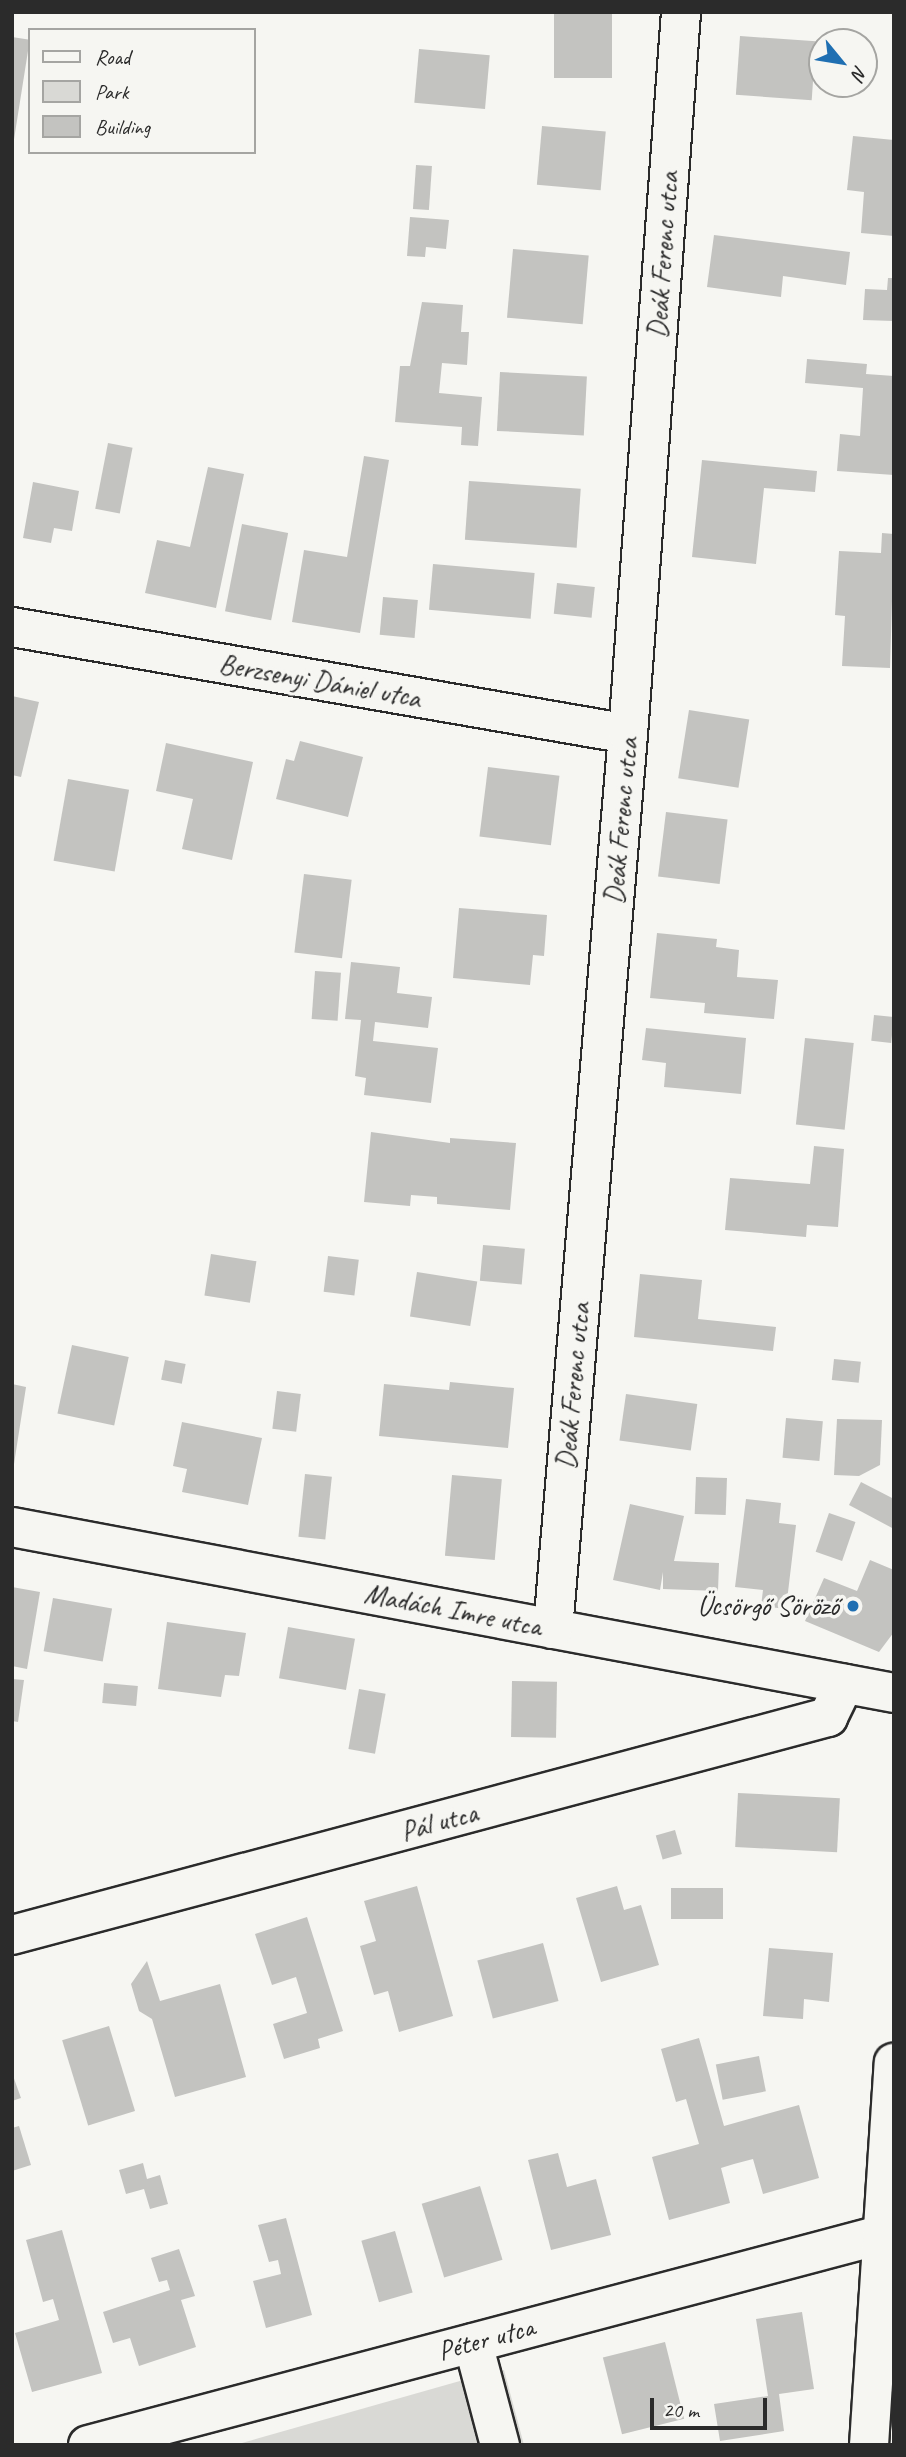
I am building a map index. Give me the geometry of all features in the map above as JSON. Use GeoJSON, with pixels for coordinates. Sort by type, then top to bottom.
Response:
{"type":"FeatureCollection","features":[{"type":"Feature","properties":{"kind":"street","name":"Deák Ferenc utca"},"geometry":{"type":"LineString","coordinates":[[552,1629],[628,734],[681,12]]}},
{"type":"Feature","properties":{"kind":"street","name":"Berzsenyi Dániel utca"},"geometry":{"type":"LineString","coordinates":[[12,627],[628,734]]}},
{"type":"Feature","properties":{"kind":"street","name":"Madách Imre utca"},"geometry":{"type":"LineString","coordinates":[[12,1527],[894,1693]]}},
{"type":"Feature","properties":{"kind":"street","name":"Pál utca"},"geometry":{"type":"LineString","coordinates":[[12,1935],[828,1717],[845,1684]]}},
{"type":"Feature","properties":{"kind":"street"},"geometry":{"type":"LineString","coordinates":[[878,2421],[884,2234],[894,2063]]}},
{"type":"Feature","properties":{"kind":"street","name":"Péter utca"},"geometry":{"type":"LineString","coordinates":[[88,2445],[884,2234]]}},
{"type":"Feature","properties":{"kind":"street"},"geometry":{"type":"LineString","coordinates":[[473,2343],[500,2445]]}},
{"type":"Feature","properties":{"kind":"green space"},"geometry":{"type":"Polygon","coordinates":[[[504,2370],[524,2445],[235,2445],[481,2375],[504,2370]]]}},
{"type":"Feature","properties":{"kind":"building"},"geometry":{"type":"Polygon","coordinates":[[[554,12],[612,12],[612,78],[554,78],[554,12]]]}},
{"type":"Feature","properties":{"kind":"building"},"geometry":{"type":"Polygon","coordinates":[[[740,36],[808,41],[808,98],[812,100],[736,95],[740,36]]]}},
{"type":"Feature","properties":{"kind":"building"},"geometry":{"type":"Polygon","coordinates":[[[12,37],[28,40],[12,148],[12,37]]]}},
{"type":"Feature","properties":{"kind":"building"},"geometry":{"type":"Polygon","coordinates":[[[419,49],[490,55],[485,109],[414,103],[419,49]]]}},
{"type":"Feature","properties":{"kind":"building"},"geometry":{"type":"Polygon","coordinates":[[[542,126],[606,132],[601,190],[537,185],[542,126]]]}},
{"type":"Feature","properties":{"kind":"building"},"geometry":{"type":"Polygon","coordinates":[[[853,136],[894,140],[894,236],[861,233],[864,192],[847,190],[853,136]]]}},
{"type":"Feature","properties":{"kind":"building"},"geometry":{"type":"Polygon","coordinates":[[[416,165],[432,166],[429,210],[413,209],[416,165]]]}},
{"type":"Feature","properties":{"kind":"building"},"geometry":{"type":"Polygon","coordinates":[[[410,217],[449,220],[446,249],[426,247],[425,257],[407,256],[410,217]]]}},
{"type":"Feature","properties":{"kind":"building"},"geometry":{"type":"Polygon","coordinates":[[[714,235],[850,252],[846,285],[783,276],[781,297],[707,287],[714,235]]]}},
{"type":"Feature","properties":{"kind":"building"},"geometry":{"type":"Polygon","coordinates":[[[513,249],[589,256],[583,324],[507,318],[513,249]]]}},
{"type":"Feature","properties":{"kind":"building"},"geometry":{"type":"Polygon","coordinates":[[[888,278],[894,278],[894,321],[863,320],[865,289],[887,290],[888,278]]]}},
{"type":"Feature","properties":{"kind":"building"},"geometry":{"type":"Polygon","coordinates":[[[422,302],[463,305],[461,332],[469,332],[467,365],[442,363],[439,393],[482,397],[478,446],[461,445],[462,427],[395,422],[400,366],[410,366],[422,302]]]}},
{"type":"Feature","properties":{"kind":"building"},"geometry":{"type":"Polygon","coordinates":[[[807,359],[867,364],[866,374],[894,376],[894,475],[837,471],[840,434],[860,436],[863,388],[805,383],[807,359]]]}},
{"type":"Feature","properties":{"kind":"building"},"geometry":{"type":"Polygon","coordinates":[[[500,372],[587,377],[584,435],[497,431],[500,372]]]}},
{"type":"Feature","properties":{"kind":"building"},"geometry":{"type":"Polygon","coordinates":[[[108,443],[133,448],[120,514],[95,509],[108,443]]]}},
{"type":"Feature","properties":{"kind":"building"},"geometry":{"type":"Polygon","coordinates":[[[364,456],[389,460],[360,633],[292,622],[304,550],[347,557],[364,456]]]}},
{"type":"Feature","properties":{"kind":"building"},"geometry":{"type":"Polygon","coordinates":[[[702,460],[817,471],[815,492],[764,488],[756,564],[692,557],[702,460]]]}},
{"type":"Feature","properties":{"kind":"building"},"geometry":{"type":"Polygon","coordinates":[[[208,467],[244,474],[216,608],[145,593],[157,540],[190,547],[208,467]]]}},
{"type":"Feature","properties":{"kind":"building"},"geometry":{"type":"Polygon","coordinates":[[[469,481],[581,489],[577,548],[465,540],[469,481]]]}},
{"type":"Feature","properties":{"kind":"building"},"geometry":{"type":"Polygon","coordinates":[[[33,482],[79,491],[72,531],[54,528],[51,543],[23,538],[33,482]]]}},
{"type":"Feature","properties":{"kind":"building"},"geometry":{"type":"Polygon","coordinates":[[[242,524],[288,533],[271,620],[225,611],[242,524]]]}},
{"type":"Feature","properties":{"kind":"building"},"geometry":{"type":"Polygon","coordinates":[[[882,533],[894,534],[890,668],[842,666],[845,616],[835,615],[839,551],[881,553],[882,533]]]}},
{"type":"Feature","properties":{"kind":"building"},"geometry":{"type":"Polygon","coordinates":[[[433,564],[535,573],[531,619],[429,610],[433,564]]]}},
{"type":"Feature","properties":{"kind":"building"},"geometry":{"type":"Polygon","coordinates":[[[557,583],[595,587],[592,618],[554,614],[557,583]]]}},
{"type":"Feature","properties":{"kind":"building"},"geometry":{"type":"Polygon","coordinates":[[[383,597],[418,600],[415,638],[380,635],[383,597]]]}},
{"type":"Feature","properties":{"kind":"building"},"geometry":{"type":"Polygon","coordinates":[[[12,696],[39,702],[21,777],[12,775],[12,696]]]}},
{"type":"Feature","properties":{"kind":"building"},"geometry":{"type":"Polygon","coordinates":[[[689,710],[749,720],[738,788],[678,778],[689,710]]]}},
{"type":"Feature","properties":{"kind":"building"},"geometry":{"type":"Polygon","coordinates":[[[300,741],[363,757],[348,817],[276,799],[286,759],[294,761],[300,741]]]}},
{"type":"Feature","properties":{"kind":"building"},"geometry":{"type":"Polygon","coordinates":[[[166,743],[253,762],[232,860],[182,849],[193,799],[156,791],[166,743]]]}},
{"type":"Feature","properties":{"kind":"building"},"geometry":{"type":"Polygon","coordinates":[[[488,767],[559,776],[551,845],[479,836],[488,767]]]}},
{"type":"Feature","properties":{"kind":"building"},"geometry":{"type":"Polygon","coordinates":[[[68,779],[129,790],[115,872],[54,861],[68,779]]]}},
{"type":"Feature","properties":{"kind":"building"},"geometry":{"type":"Polygon","coordinates":[[[666,812],[728,820],[720,884],[658,877],[666,812]]]}},
{"type":"Feature","properties":{"kind":"building"},"geometry":{"type":"Polygon","coordinates":[[[304,874],[352,880],[342,958],[294,952],[304,874]]]}},
{"type":"Feature","properties":{"kind":"building"},"geometry":{"type":"Polygon","coordinates":[[[459,908],[547,915],[544,956],[533,955],[530,985],[453,978],[459,908]]]}},
{"type":"Feature","properties":{"kind":"building"},"geometry":{"type":"Polygon","coordinates":[[[657,933],[717,939],[716,947],[739,950],[737,977],[778,980],[774,1019],[704,1013],[705,1003],[650,998],[657,933]]]}},
{"type":"Feature","properties":{"kind":"building"},"geometry":{"type":"Polygon","coordinates":[[[351,962],[400,967],[397,993],[432,997],[428,1028],[375,1022],[373,1041],[438,1048],[431,1103],[364,1095],[366,1078],[355,1076],[361,1020],[345,1019],[351,962]]]}},
{"type":"Feature","properties":{"kind":"building"},"geometry":{"type":"Polygon","coordinates":[[[315,971],[341,973],[338,1021],[312,1019],[315,971]]]}},
{"type":"Feature","properties":{"kind":"building"},"geometry":{"type":"Polygon","coordinates":[[[874,1015],[894,1017],[891,1043],[871,1041],[874,1015]]]}},
{"type":"Feature","properties":{"kind":"building"},"geometry":{"type":"Polygon","coordinates":[[[646,1028],[746,1038],[741,1094],[664,1087],[666,1063],[642,1060],[646,1028]]]}},
{"type":"Feature","properties":{"kind":"building"},"geometry":{"type":"Polygon","coordinates":[[[805,1038],[854,1043],[845,1130],[796,1125],[805,1038]]]}},
{"type":"Feature","properties":{"kind":"building"},"geometry":{"type":"Polygon","coordinates":[[[371,1132],[450,1143],[450,1138],[516,1143],[510,1210],[437,1204],[437,1197],[411,1195],[410,1206],[364,1202],[371,1132]]]}},
{"type":"Feature","properties":{"kind":"building"},"geometry":{"type":"Polygon","coordinates":[[[814,1146],[844,1149],[838,1227],[807,1225],[806,1237],[725,1230],[730,1178],[810,1184],[814,1146]]]}},
{"type":"Feature","properties":{"kind":"building"},"geometry":{"type":"Polygon","coordinates":[[[483,1245],[525,1249],[522,1285],[480,1281],[483,1245]]]}},
{"type":"Feature","properties":{"kind":"building"},"geometry":{"type":"Polygon","coordinates":[[[211,1254],[256,1261],[250,1303],[204,1295],[211,1254]]]}},
{"type":"Feature","properties":{"kind":"building"},"geometry":{"type":"Polygon","coordinates":[[[328,1256],[359,1260],[354,1296],[324,1292],[328,1256]]]}},
{"type":"Feature","properties":{"kind":"building"},"geometry":{"type":"Polygon","coordinates":[[[417,1272],[477,1282],[470,1326],[410,1316],[417,1272]]]}},
{"type":"Feature","properties":{"kind":"building"},"geometry":{"type":"Polygon","coordinates":[[[640,1274],[702,1280],[698,1319],[776,1327],[773,1351],[634,1337],[640,1274]]]}},
{"type":"Feature","properties":{"kind":"building"},"geometry":{"type":"Polygon","coordinates":[[[72,1345],[129,1357],[114,1426],[57,1413],[72,1345]]]}},
{"type":"Feature","properties":{"kind":"building"},"geometry":{"type":"Polygon","coordinates":[[[834,1359],[861,1362],[859,1383],[832,1380],[834,1359]]]}},
{"type":"Feature","properties":{"kind":"building"},"geometry":{"type":"Polygon","coordinates":[[[165,1360],[186,1364],[182,1384],[161,1380],[165,1360]]]}},
{"type":"Feature","properties":{"kind":"building"},"geometry":{"type":"Polygon","coordinates":[[[450,1382],[514,1388],[508,1448],[379,1436],[384,1384],[449,1390],[450,1382]]]}},
{"type":"Feature","properties":{"kind":"building"},"geometry":{"type":"Polygon","coordinates":[[[12,1384],[26,1387],[14,1464],[12,1464],[12,1384]]]}},
{"type":"Feature","properties":{"kind":"building"},"geometry":{"type":"Polygon","coordinates":[[[277,1391],[301,1394],[296,1432],[272,1429],[277,1391]]]}},
{"type":"Feature","properties":{"kind":"building"},"geometry":{"type":"Polygon","coordinates":[[[626,1394],[697,1404],[691,1451],[619,1441],[626,1394]]]}},
{"type":"Feature","properties":{"kind":"building"},"geometry":{"type":"Polygon","coordinates":[[[786,1418],[823,1421],[819,1461],[783,1458],[786,1418]]]}},
{"type":"Feature","properties":{"kind":"building"},"geometry":{"type":"Polygon","coordinates":[[[837,1419],[882,1420],[880,1465],[859,1476],[834,1475],[837,1419]]]}},
{"type":"Feature","properties":{"kind":"building"},"geometry":{"type":"Polygon","coordinates":[[[182,1422],[262,1438],[248,1505],[182,1492],[187,1469],[173,1466],[182,1422]]]}},
{"type":"Feature","properties":{"kind":"building"},"geometry":{"type":"Polygon","coordinates":[[[305,1474],[332,1477],[325,1539],[298,1537],[305,1474]]]}},
{"type":"Feature","properties":{"kind":"building"},"geometry":{"type":"Polygon","coordinates":[[[452,1475],[502,1479],[495,1560],[445,1556],[452,1475]]]}},
{"type":"Feature","properties":{"kind":"building"},"geometry":{"type":"Polygon","coordinates":[[[696,1477],[727,1478],[726,1515],[695,1514],[696,1477]]]}},
{"type":"Feature","properties":{"kind":"building"},"geometry":{"type":"Polygon","coordinates":[[[861,1482],[894,1499],[894,1529],[849,1505],[861,1482]]]}},
{"type":"Feature","properties":{"kind":"building"},"geometry":{"type":"Polygon","coordinates":[[[746,1499],[781,1503],[779,1523],[796,1525],[786,1609],[761,1606],[763,1590],[735,1587],[746,1499]]]}},
{"type":"Feature","properties":{"kind":"building"},"geometry":{"type":"Polygon","coordinates":[[[630,1504],[684,1516],[674,1561],[719,1563],[718,1591],[663,1589],[663,1572],[660,1590],[613,1580],[630,1504]]]}},
{"type":"Feature","properties":{"kind":"building"},"geometry":{"type":"Polygon","coordinates":[[[829,1513],[855,1522],[842,1561],[816,1552],[829,1513]]]}},
{"type":"Feature","properties":{"kind":"building","name":"Ücsörgő Söröző"},"geometry":{"type":"Polygon","coordinates":[[[870,1560],[894,1570],[894,1632],[879,1652],[805,1621],[824,1578],[857,1591],[870,1560]]]}},
{"type":"Feature","properties":{"kind":"building"},"geometry":{"type":"Polygon","coordinates":[[[12,1587],[40,1592],[27,1669],[12,1666],[12,1587]]]}},
{"type":"Feature","properties":{"kind":"building"},"geometry":{"type":"Polygon","coordinates":[[[53,1598],[112,1608],[103,1662],[44,1651],[53,1598]]]}},
{"type":"Feature","properties":{"kind":"building"},"geometry":{"type":"Polygon","coordinates":[[[167,1622],[246,1633],[239,1676],[225,1675],[221,1697],[158,1689],[167,1622]]]}},
{"type":"Feature","properties":{"kind":"building"},"geometry":{"type":"Polygon","coordinates":[[[288,1627],[355,1639],[346,1690],[279,1678],[288,1627]]]}},
{"type":"Feature","properties":{"kind":"building"},"geometry":{"type":"Polygon","coordinates":[[[12,1679],[24,1680],[18,1722],[12,1721],[12,1679]]]}},
{"type":"Feature","properties":{"kind":"building"},"geometry":{"type":"Polygon","coordinates":[[[512,1681],[557,1682],[556,1738],[511,1737],[512,1681]]]}},
{"type":"Feature","properties":{"kind":"building"},"geometry":{"type":"Polygon","coordinates":[[[104,1683],[138,1686],[136,1706],[102,1703],[104,1683]]]}},
{"type":"Feature","properties":{"kind":"building"},"geometry":{"type":"Polygon","coordinates":[[[359,1689],[386,1694],[375,1754],[348,1749],[359,1689]]]}},
{"type":"Feature","properties":{"kind":"building"},"geometry":{"type":"Polygon","coordinates":[[[738,1793],[840,1798],[837,1852],[735,1847],[738,1793]]]}},
{"type":"Feature","properties":{"kind":"building"},"geometry":{"type":"Polygon","coordinates":[[[675,1830],[682,1854],[663,1860],[656,1836],[675,1830]]]}},
{"type":"Feature","properties":{"kind":"building"},"geometry":{"type":"Polygon","coordinates":[[[417,1886],[453,2016],[399,2032],[388,1991],[374,1995],[360,1946],[376,1941],[364,1901],[417,1886]]]}},
{"type":"Feature","properties":{"kind":"building"},"geometry":{"type":"Polygon","coordinates":[[[617,1886],[624,1910],[641,1905],[659,1965],[601,1982],[576,1898],[617,1886]]]}},
{"type":"Feature","properties":{"kind":"building"},"geometry":{"type":"Polygon","coordinates":[[[671,1888],[723,1888],[723,1919],[671,1919],[671,1888]]]}},
{"type":"Feature","properties":{"kind":"building"},"geometry":{"type":"Polygon","coordinates":[[[307,1917],[343,2031],[318,2039],[320,2048],[284,2059],[273,2024],[307,2013],[296,1977],[272,1985],[255,1934],[307,1917]]]}},
{"type":"Feature","properties":{"kind":"building"},"geometry":{"type":"Polygon","coordinates":[[[543,1943],[559,2001],[493,2019],[477,1961],[543,1943]]]}},
{"type":"Feature","properties":{"kind":"building"},"geometry":{"type":"Polygon","coordinates":[[[769,1948],[833,1953],[829,2002],[804,1999],[803,2019],[763,2016],[769,1948]]]}},
{"type":"Feature","properties":{"kind":"building"},"geometry":{"type":"Polygon","coordinates":[[[147,1961],[160,2001],[220,1984],[246,2077],[175,2097],[152,2019],[139,2011],[131,1984],[147,1961]]]}},
{"type":"Feature","properties":{"kind":"building"},"geometry":{"type":"Polygon","coordinates":[[[109,2026],[135,2111],[88,2125],[62,2040],[109,2026]]]}},
{"type":"Feature","properties":{"kind":"building"},"geometry":{"type":"Polygon","coordinates":[[[699,2038],[724,2126],[799,2105],[819,2178],[763,2194],[753,2159],[734,2164],[721,2168],[730,2203],[669,2220],[652,2157],[699,2144],[686,2099],[676,2102],[661,2049],[699,2038]]]}},
{"type":"Feature","properties":{"kind":"building"},"geometry":{"type":"Polygon","coordinates":[[[759,2056],[766,2091],[723,2100],[716,2064],[759,2056]]]}},
{"type":"Feature","properties":{"kind":"building"},"geometry":{"type":"Polygon","coordinates":[[[12,2073],[21,2098],[12,2101],[12,2073]]]}},
{"type":"Feature","properties":{"kind":"building"},"geometry":{"type":"Polygon","coordinates":[[[19,2126],[31,2165],[12,2171],[12,2128],[19,2126]]]}},
{"type":"Feature","properties":{"kind":"building"},"geometry":{"type":"Polygon","coordinates":[[[558,2153],[567,2187],[596,2179],[611,2235],[551,2250],[528,2160],[558,2153]]]}},
{"type":"Feature","properties":{"kind":"building"},"geometry":{"type":"Polygon","coordinates":[[[143,2163],[147,2179],[160,2175],[168,2204],[150,2209],[144,2189],[126,2194],[119,2170],[143,2163]]]}},
{"type":"Feature","properties":{"kind":"building"},"geometry":{"type":"Polygon","coordinates":[[[480,2186],[503,2260],[444,2277],[422,2204],[480,2186]]]}},
{"type":"Feature","properties":{"kind":"building"},"geometry":{"type":"Polygon","coordinates":[[[286,2218],[312,2315],[266,2328],[253,2281],[281,2274],[278,2260],[269,2262],[258,2225],[286,2218]]]}},
{"type":"Feature","properties":{"kind":"building"},"geometry":{"type":"Polygon","coordinates":[[[62,2230],[102,2373],[32,2392],[15,2333],[59,2320],[53,2299],[43,2302],[26,2240],[62,2230]]]}},
{"type":"Feature","properties":{"kind":"building"},"geometry":{"type":"Polygon","coordinates":[[[395,2231],[413,2293],[379,2302],[361,2241],[395,2231]]]}},
{"type":"Feature","properties":{"kind":"building"},"geometry":{"type":"Polygon","coordinates":[[[179,2249],[195,2296],[181,2300],[196,2347],[139,2366],[130,2338],[113,2343],[103,2312],[170,2290],[167,2280],[159,2282],[151,2258],[179,2249]]]}},
{"type":"Feature","properties":{"kind":"building"},"geometry":{"type":"Polygon","coordinates":[[[802,2312],[814,2389],[779,2394],[784,2431],[720,2441],[714,2404],[768,2396],[756,2319],[802,2312]]]}},
{"type":"Feature","properties":{"kind":"building"},"geometry":{"type":"Polygon","coordinates":[[[665,2342],[684,2419],[622,2434],[603,2357],[665,2342]]]}},
{"type":"Feature","properties":{"kind":"place","name":"Ücsörgő Söröző"},"geometry":{"type":"Point","coordinates":[853,1606]}}]}
